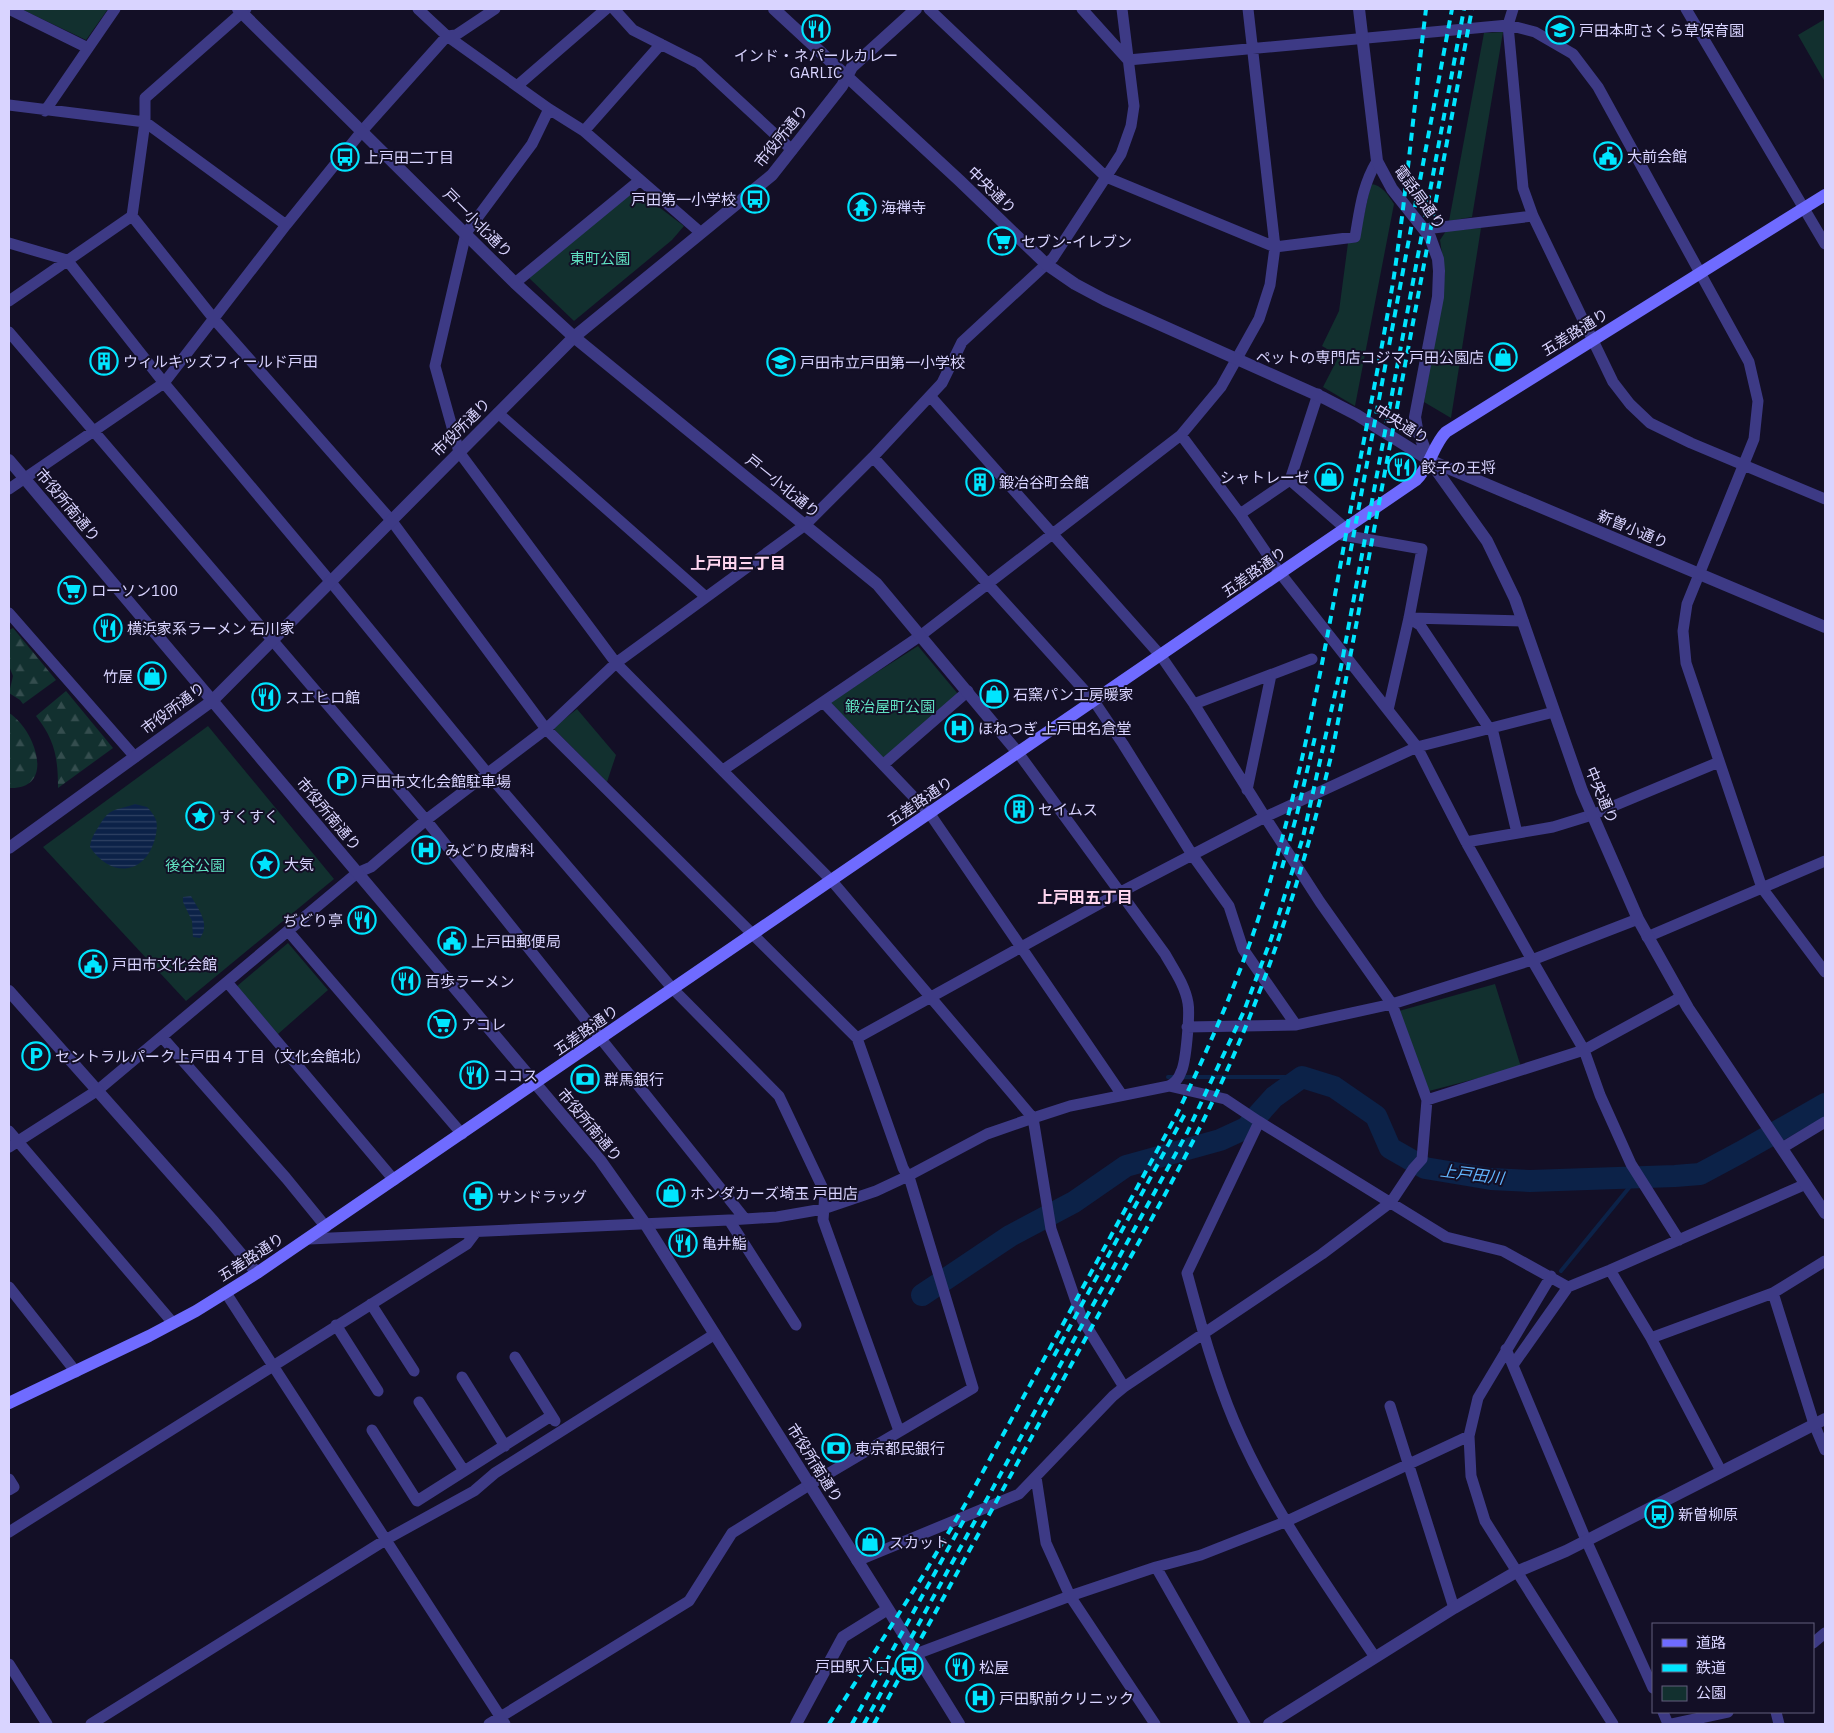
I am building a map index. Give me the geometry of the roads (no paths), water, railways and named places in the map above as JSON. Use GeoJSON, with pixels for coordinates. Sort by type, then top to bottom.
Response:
{"type":"FeatureCollection","features":[{"type":"Feature","properties":{"kind":"main road","name":"五差路通り"},"geometry":{"type":"LineString","coordinates":[[9,1403],[76,1372],[173,1323],[257,1273],[309,1239],[1416,480],[1421,475],[1440,439],[1446,432],[1825,195]]}},
{"type":"Feature","properties":{"kind":"street"},"geometry":{"type":"LineString","coordinates":[[9,9],[88,48]]}},
{"type":"Feature","properties":{"kind":"street"},"geometry":{"type":"LineString","coordinates":[[46,111],[115,9]]}},
{"type":"Feature","properties":{"kind":"street"},"geometry":{"type":"LineString","coordinates":[[418,9],[447,36],[549,109],[584,130],[701,234]]}},
{"type":"Feature","properties":{"kind":"street"},"geometry":{"type":"LineString","coordinates":[[9,489],[164,384],[286,224],[362,131],[447,36],[456,35],[495,9]]}},
{"type":"Feature","properties":{"kind":"street"},"geometry":{"type":"LineString","coordinates":[[517,86],[606,9]]}},
{"type":"Feature","properties":{"kind":"street"},"geometry":{"type":"LineString","coordinates":[[614,9],[634,30],[698,63],[792,150]]}},
{"type":"Feature","properties":{"kind":"street","name":"中央通り"},"geometry":{"type":"LineString","coordinates":[[774,9],[960,181],[1046,264],[1074,284],[1105,300],[1318,394],[1357,415],[1429,460],[1487,541],[1505,576],[1523,621],[1572,764],[1592,815],[1647,937],[1681,997],[1779,1144]]}},
{"type":"Feature","properties":{"kind":"street","name":"市役所通り"},"geometry":{"type":"LineString","coordinates":[[9,848],[212,700],[574,336],[772,175],[847,78],[852,67],[916,9]]}},
{"type":"Feature","properties":{"kind":"street"},"geometry":{"type":"LineString","coordinates":[[929,9],[1106,177],[1275,247],[1355,237],[1365,185],[1377,161]]}},
{"type":"Feature","properties":{"kind":"street"},"geometry":{"type":"LineString","coordinates":[[1082,9],[1128,60]]}},
{"type":"Feature","properties":{"kind":"street"},"geometry":{"type":"LineString","coordinates":[[13,1144],[98,1090],[358,873],[371,867],[426,820],[546,729],[616,663],[805,525],[873,457],[942,383],[962,342],[1053,258],[1121,154],[1131,126],[1134,106],[1122,9]]}},
{"type":"Feature","properties":{"kind":"street"},"geometry":{"type":"LineString","coordinates":[[724,770],[920,636],[1054,533],[1181,435],[1221,387],[1259,319],[1270,286],[1275,247],[1248,9]]}},
{"type":"Feature","properties":{"kind":"street","name":"電話局通り"},"geometry":{"type":"LineString","coordinates":[[1359,9],[1377,161],[1392,190],[1425,229],[1434,245],[1440,272],[1438,297],[1415,418],[1417,429],[1429,460]]}},
{"type":"Feature","properties":{"kind":"street"},"geometry":{"type":"LineString","coordinates":[[1513,9],[1508,25],[1523,188],[1533,216],[1613,382],[1630,404],[1650,423],[1691,443],[1825,499]]}},
{"type":"Feature","properties":{"kind":"street"},"geometry":{"type":"LineString","coordinates":[[1686,9],[1825,244]]}},
{"type":"Feature","properties":{"kind":"street"},"geometry":{"type":"LineString","coordinates":[[242,10],[145,98],[145,122],[132,216],[214,320],[391,520],[546,729],[752,936],[857,1038],[908,1176],[973,1388],[899,1430],[732,1533],[689,1601],[502,1721],[489,1724]]}},
{"type":"Feature","properties":{"kind":"street","name":"戸一小北通り"},"geometry":{"type":"LineString","coordinates":[[242,10],[515,282],[574,336],[877,584],[1019,754],[1164,954],[1180,980],[1188,1004],[1187,1027],[1182,1071],[1172,1085]]}},
{"type":"Feature","properties":{"kind":"street"},"geometry":{"type":"LineString","coordinates":[[1128,60],[1508,25],[1535,32],[1573,54],[1598,87],[1749,362],[1758,401],[1754,439],[1687,604],[1683,631],[1686,663],[1762,888],[1825,972]]}},
{"type":"Feature","properties":{"kind":"street"},"geometry":{"type":"LineString","coordinates":[[584,130],[661,44]]}},
{"type":"Feature","properties":{"kind":"street"},"geometry":{"type":"LineString","coordinates":[[9,105],[145,122],[286,224]]}},
{"type":"Feature","properties":{"kind":"street"},"geometry":{"type":"LineString","coordinates":[[549,109],[532,144],[466,233],[435,366],[460,452],[616,663],[832,881],[1033,1118],[1051,1229],[1082,1319],[1124,1387]]}},
{"type":"Feature","properties":{"kind":"street"},"geometry":{"type":"LineString","coordinates":[[515,282],[640,180]]}},
{"type":"Feature","properties":{"kind":"street"},"geometry":{"type":"LineString","coordinates":[[9,301],[132,216]]}},
{"type":"Feature","properties":{"kind":"street"},"geometry":{"type":"LineString","coordinates":[[1425,229],[1533,216]]}},
{"type":"Feature","properties":{"kind":"street"},"geometry":{"type":"LineString","coordinates":[[9,243],[68,260],[164,384],[330,581],[488,774],[673,989],[779,1096],[825,1193],[824,1220],[899,1430]]}},
{"type":"Feature","properties":{"kind":"street"},"geometry":{"type":"LineString","coordinates":[[9,332],[426,820],[745,1219]]}},
{"type":"Feature","properties":{"kind":"street"},"geometry":{"type":"LineString","coordinates":[[1240,514],[1290,480],[1318,394]]}},
{"type":"Feature","properties":{"kind":"street"},"geometry":{"type":"LineString","coordinates":[[857,1561],[1019,1494],[1113,1396],[1124,1387],[1322,1254],[1391,1202],[1422,1159],[1427,1100],[1392,1004],[1320,902],[1194,704],[1161,656],[1054,533],[930,396]]}},
{"type":"Feature","properties":{"kind":"street"},"geometry":{"type":"LineString","coordinates":[[498,413],[706,597]]}},
{"type":"Feature","properties":{"kind":"street"},"geometry":{"type":"LineString","coordinates":[[1181,435],[1240,514],[1280,574],[1417,747],[1466,842],[1584,1050],[1600,1095],[1634,1168],[1679,1240]]}},
{"type":"Feature","properties":{"kind":"street"},"geometry":{"type":"LineString","coordinates":[[873,457],[1094,701],[1193,856],[1229,906],[1243,949],[1296,1025]]}},
{"type":"Feature","properties":{"kind":"street","name":"市役所南通り"},"geometry":{"type":"LineString","coordinates":[[9,460],[600,1160],[646,1225],[959,1724]]}},
{"type":"Feature","properties":{"kind":"street","name":"新曽小通り"},"geometry":{"type":"LineString","coordinates":[[1429,460],[1825,627]]}},
{"type":"Feature","properties":{"kind":"street"},"geometry":{"type":"LineString","coordinates":[[1290,480],[1341,531],[1422,549],[1409,618],[1388,710]]}},
{"type":"Feature","properties":{"kind":"street"},"geometry":{"type":"LineString","coordinates":[[9,613],[135,757]]}},
{"type":"Feature","properties":{"kind":"street"},"geometry":{"type":"LineString","coordinates":[[1409,618],[1523,621]]}},
{"type":"Feature","properties":{"kind":"street"},"geometry":{"type":"LineString","coordinates":[[1409,618],[1420,625],[1491,728],[1517,833]]}},
{"type":"Feature","properties":{"kind":"street"},"geometry":{"type":"LineString","coordinates":[[1194,704],[1312,659]]}},
{"type":"Feature","properties":{"kind":"street"},"geometry":{"type":"LineString","coordinates":[[1247,790],[1271,675]]}},
{"type":"Feature","properties":{"kind":"street"},"geometry":{"type":"LineString","coordinates":[[884,764],[968,691]]}},
{"type":"Feature","properties":{"kind":"street"},"geometry":{"type":"LineString","coordinates":[[823,702],[930,814],[1122,1095]]}},
{"type":"Feature","properties":{"kind":"street"},"geometry":{"type":"LineString","coordinates":[[857,1038],[1119,893],[1265,817],[1417,747],[1554,712]]}},
{"type":"Feature","properties":{"kind":"street"},"geometry":{"type":"LineString","coordinates":[[1466,842],[1553,827],[1592,815],[1719,762]]}},
{"type":"Feature","properties":{"kind":"street"},"geometry":{"type":"LineString","coordinates":[[1647,937],[1825,861]]}},
{"type":"Feature","properties":{"kind":"street"},"geometry":{"type":"LineString","coordinates":[[1187,1027],[1296,1025],[1392,1004],[1532,960],[1638,919]]}},
{"type":"Feature","properties":{"kind":"street"},"geometry":{"type":"LineString","coordinates":[[288,931],[462,1134]]}},
{"type":"Feature","properties":{"kind":"street"},"geometry":{"type":"LineString","coordinates":[[227,982],[394,1180]]}},
{"type":"Feature","properties":{"kind":"street"},"geometry":{"type":"LineString","coordinates":[[9,991],[257,1273]]}},
{"type":"Feature","properties":{"kind":"street"},"geometry":{"type":"LineString","coordinates":[[1427,1100],[1584,1050],[1681,997]]}},
{"type":"Feature","properties":{"kind":"street"},"geometry":{"type":"LineString","coordinates":[[162,1037],[286,1178],[326,1227]]}},
{"type":"Feature","properties":{"kind":"street"},"geometry":{"type":"LineString","coordinates":[[309,1239],[646,1225],[777,1217],[824,1209],[876,1191],[987,1134],[1070,1106],[1172,1085],[1225,1099],[1258,1122],[1446,1237],[1503,1251],[1568,1287]]}},
{"type":"Feature","properties":{"kind":"street"},"geometry":{"type":"LineString","coordinates":[[1258,1122],[1187,1273],[1204,1334],[1233,1420],[1285,1522],[1376,1658]]}},
{"type":"Feature","properties":{"kind":"street"},"geometry":{"type":"LineString","coordinates":[[1825,1122],[1779,1144],[1825,1213]]}},
{"type":"Feature","properties":{"kind":"street"},"geometry":{"type":"LineString","coordinates":[[9,1131],[13,1144],[173,1323]]}},
{"type":"Feature","properties":{"kind":"street"},"geometry":{"type":"LineString","coordinates":[[1513,1365],[1568,1287],[1806,1184]]}},
{"type":"Feature","properties":{"kind":"street"},"geometry":{"type":"LineString","coordinates":[[729,1220],[796,1325]]}},
{"type":"Feature","properties":{"kind":"street"},"geometry":{"type":"LineString","coordinates":[[9,1532],[273,1364],[467,1244],[476,1232]]}},
{"type":"Feature","properties":{"kind":"street"},"geometry":{"type":"LineString","coordinates":[[1651,1338],[1773,1293],[1825,1260]]}},
{"type":"Feature","properties":{"kind":"street"},"geometry":{"type":"LineString","coordinates":[[1610,1270],[1651,1338],[1721,1471]]}},
{"type":"Feature","properties":{"kind":"street"},"geometry":{"type":"LineString","coordinates":[[1551,1276],[1478,1398],[1469,1436],[1471,1476],[1485,1522],[1613,1724]]}},
{"type":"Feature","properties":{"kind":"street"},"geometry":{"type":"LineString","coordinates":[[9,1287],[76,1372]]}},
{"type":"Feature","properties":{"kind":"street"},"geometry":{"type":"LineString","coordinates":[[226,1292],[387,1539],[502,1721]]}},
{"type":"Feature","properties":{"kind":"street"},"geometry":{"type":"LineString","coordinates":[[1773,1293],[1820,1421],[1825,1450]]}},
{"type":"Feature","properties":{"kind":"street"},"geometry":{"type":"LineString","coordinates":[[371,1304],[414,1371]]}},
{"type":"Feature","properties":{"kind":"street"},"geometry":{"type":"LineString","coordinates":[[336,1325],[378,1391]]}},
{"type":"Feature","properties":{"kind":"street"},"geometry":{"type":"LineString","coordinates":[[91,1724],[387,1539],[474,1491],[495,1473],[715,1334]]}},
{"type":"Feature","properties":{"kind":"street"},"geometry":{"type":"LineString","coordinates":[[1506,1349],[1586,1540],[1652,1686]]}},
{"type":"Feature","properties":{"kind":"street"},"geometry":{"type":"LineString","coordinates":[[515,1357],[561,1431]]}},
{"type":"Feature","properties":{"kind":"street"},"geometry":{"type":"LineString","coordinates":[[462,1376],[505,1446]]}},
{"type":"Feature","properties":{"kind":"street"},"geometry":{"type":"LineString","coordinates":[[419,1402],[464,1471]]}},
{"type":"Feature","properties":{"kind":"street"},"geometry":{"type":"LineString","coordinates":[[1390,1406],[1454,1608]]}},
{"type":"Feature","properties":{"kind":"street"},"geometry":{"type":"LineString","coordinates":[[372,1430],[417,1501],[552,1416]]}},
{"type":"Feature","properties":{"kind":"street"},"geometry":{"type":"LineString","coordinates":[[1268,1724],[1454,1608],[1516,1572],[1566,1551],[1820,1421]]}},
{"type":"Feature","properties":{"kind":"street"},"geometry":{"type":"LineString","coordinates":[[916,1654],[1070,1596],[1156,1567],[1201,1555],[1285,1522],[1469,1436]]}},
{"type":"Feature","properties":{"kind":"street"},"geometry":{"type":"LineString","coordinates":[[1036,1477],[1046,1543],[1070,1596],[1155,1724]]}},
{"type":"Feature","properties":{"kind":"street"},"geometry":{"type":"LineString","coordinates":[[9,1479],[14,1487],[9,1490]]}},
{"type":"Feature","properties":{"kind":"street"},"geometry":{"type":"LineString","coordinates":[[1156,1567],[1245,1724]]}},
{"type":"Feature","properties":{"kind":"street"},"geometry":{"type":"LineString","coordinates":[[796,1724],[843,1637],[888,1609]]}},
{"type":"Feature","properties":{"kind":"street"},"geometry":{"type":"LineString","coordinates":[[1814,1642],[1825,1633]]}},
{"type":"Feature","properties":{"kind":"street"},"geometry":{"type":"LineString","coordinates":[[9,1664],[47,1724]]}},
{"type":"Feature","properties":{"kind":"street"},"geometry":{"type":"LineString","coordinates":[[1664,1713],[1670,1724],[1723,1713]]}},
{"type":"Feature","properties":{"kind":"water"},"geometry":{"type":"Polygon","coordinates":[[[135,804],[147,807],[157,822],[154,842],[142,862],[133,867],[115,867],[98,857],[90,847],[91,841],[106,816],[118,809],[135,804]]]}},
{"type":"Feature","properties":{"kind":"water"},"geometry":{"type":"Polygon","coordinates":[[[191,896],[204,922],[203,933],[200,938],[193,937],[192,921],[183,902],[183,897],[191,896]]]}},
{"type":"Feature","properties":{"kind":"waterway","name":"上戸田川"},"geometry":{"type":"LineString","coordinates":[[1168,1077],[1302,1077]]}},
{"type":"Feature","properties":{"kind":"waterway","name":"上戸田川"},"geometry":{"type":"LineString","coordinates":[[922,1295],[1010,1236],[1074,1202],[1126,1166],[1220,1140],[1246,1128],[1274,1097],[1302,1077],[1334,1087],[1376,1116],[1390,1148],[1425,1168],[1491,1179],[1530,1181],[1700,1174],[1825,1104]]}},
{"type":"Feature","properties":{"kind":"waterway"},"geometry":{"type":"LineString","coordinates":[[1561,1271],[1637,1178]]}},
{"type":"Feature","properties":{"kind":"railway"},"geometry":{"type":"LineString","coordinates":[[829,1724],[924,1574],[966,1503],[1177,1114],[1219,1022],[1244,960],[1286,823],[1323,659],[1394,276],[1426,9]]}},
{"type":"Feature","properties":{"kind":"railway"},"geometry":{"type":"LineString","coordinates":[[1348,565],[1452,9]]}},
{"type":"Feature","properties":{"kind":"railway"},"geometry":{"type":"LineString","coordinates":[[864,1724],[1187,1133],[1244,1011],[1271,939],[1303,837],[1341,667],[1464,9]]}},
{"type":"Feature","properties":{"kind":"railway"},"geometry":{"type":"LineString","coordinates":[[874,1724],[1190,1147],[1225,1075],[1269,966],[1304,859],[1333,748],[1472,9]]}},
{"type":"Feature","properties":{"kind":"railway"},"geometry":{"type":"LineString","coordinates":[[1282,868],[1315,737]]}},
{"type":"Feature","properties":{"kind":"railway"},"geometry":{"type":"LineString","coordinates":[[1054,1356],[1186,1112]]}},
{"type":"Feature","properties":{"kind":"railway"},"geometry":{"type":"LineString","coordinates":[[852,1724],[965,1518]]}},
{"type":"Feature","properties":{"kind":"place","name":"インド・ネパールカレー GARLIC"},"geometry":{"type":"Point","coordinates":[816,29]}},
{"type":"Feature","properties":{"kind":"place","name":"戸田本町さくら草保育園"},"geometry":{"type":"Point","coordinates":[1560,30]}},
{"type":"Feature","properties":{"kind":"place","name":"大前会館"},"geometry":{"type":"Point","coordinates":[1608,156]}},
{"type":"Feature","properties":{"kind":"place","name":"上戸田二丁目"},"geometry":{"type":"Point","coordinates":[345,157]}},
{"type":"Feature","properties":{"kind":"place","name":"戸田第一小学校"},"geometry":{"type":"Point","coordinates":[755,199]}},
{"type":"Feature","properties":{"kind":"place","name":"海禅寺"},"geometry":{"type":"Point","coordinates":[862,207]}},
{"type":"Feature","properties":{"kind":"place","name":"セブン-イレブン"},"geometry":{"type":"Point","coordinates":[1002,241]}},
{"type":"Feature","properties":{"kind":"place","name":"ペットの専門店コジマ 戸田公園店"},"geometry":{"type":"Point","coordinates":[1503,357]}},
{"type":"Feature","properties":{"kind":"place","name":"ウィルキッズフィールド戸田"},"geometry":{"type":"Point","coordinates":[104,361]}},
{"type":"Feature","properties":{"kind":"place","name":"戸田市立戸田第一小学校"},"geometry":{"type":"Point","coordinates":[781,362]}},
{"type":"Feature","properties":{"kind":"place","name":"餃子の王将"},"geometry":{"type":"Point","coordinates":[1402,467]}},
{"type":"Feature","properties":{"kind":"place","name":"シャトレーゼ"},"geometry":{"type":"Point","coordinates":[1329,477]}},
{"type":"Feature","properties":{"kind":"place","name":"鍛冶谷町会館"},"geometry":{"type":"Point","coordinates":[980,482]}},
{"type":"Feature","properties":{"kind":"place","name":"ローソン100"},"geometry":{"type":"Point","coordinates":[72,590]}},
{"type":"Feature","properties":{"kind":"place","name":"横浜家系ラーメン 石川家"},"geometry":{"type":"Point","coordinates":[108,628]}},
{"type":"Feature","properties":{"kind":"place","name":"竹屋"},"geometry":{"type":"Point","coordinates":[152,676]}},
{"type":"Feature","properties":{"kind":"place","name":"石窯パン工房暖家"},"geometry":{"type":"Point","coordinates":[994,694]}},
{"type":"Feature","properties":{"kind":"place","name":"スエヒロ館"},"geometry":{"type":"Point","coordinates":[266,697]}},
{"type":"Feature","properties":{"kind":"place","name":"ほねつぎ 上戸田名倉堂"},"geometry":{"type":"Point","coordinates":[959,728]}},
{"type":"Feature","properties":{"kind":"place","name":"戸田市文化会館駐車場"},"geometry":{"type":"Point","coordinates":[342,781]}},
{"type":"Feature","properties":{"kind":"place","name":"セイムス"},"geometry":{"type":"Point","coordinates":[1019,809]}},
{"type":"Feature","properties":{"kind":"place","name":"すくすく"},"geometry":{"type":"Point","coordinates":[200,816]}},
{"type":"Feature","properties":{"kind":"place","name":"みどり皮膚科"},"geometry":{"type":"Point","coordinates":[426,850]}},
{"type":"Feature","properties":{"kind":"place","name":"大気"},"geometry":{"type":"Point","coordinates":[265,864]}},
{"type":"Feature","properties":{"kind":"place","name":"ぢどり亭"},"geometry":{"type":"Point","coordinates":[362,920]}},
{"type":"Feature","properties":{"kind":"place","name":"上戸田郵便局"},"geometry":{"type":"Point","coordinates":[452,941]}},
{"type":"Feature","properties":{"kind":"place","name":"戸田市文化会館"},"geometry":{"type":"Point","coordinates":[93,964]}},
{"type":"Feature","properties":{"kind":"place","name":"百歩ラーメン"},"geometry":{"type":"Point","coordinates":[406,981]}},
{"type":"Feature","properties":{"kind":"place","name":"アコレ"},"geometry":{"type":"Point","coordinates":[442,1024]}},
{"type":"Feature","properties":{"kind":"place","name":"セントラルパーク上戸田４丁目（文化会館北）"},"geometry":{"type":"Point","coordinates":[36,1056]}},
{"type":"Feature","properties":{"kind":"place","name":"ココス"},"geometry":{"type":"Point","coordinates":[474,1075]}},
{"type":"Feature","properties":{"kind":"place","name":"群馬銀行"},"geometry":{"type":"Point","coordinates":[585,1079]}},
{"type":"Feature","properties":{"kind":"place","name":"ホンダカーズ埼玉 戸田店"},"geometry":{"type":"Point","coordinates":[671,1193]}},
{"type":"Feature","properties":{"kind":"place","name":"サンドラッグ"},"geometry":{"type":"Point","coordinates":[478,1196]}},
{"type":"Feature","properties":{"kind":"place","name":"亀井鮨"},"geometry":{"type":"Point","coordinates":[683,1243]}},
{"type":"Feature","properties":{"kind":"place","name":"東京都民銀行"},"geometry":{"type":"Point","coordinates":[836,1448]}},
{"type":"Feature","properties":{"kind":"place","name":"新曽柳原"},"geometry":{"type":"Point","coordinates":[1659,1514]}},
{"type":"Feature","properties":{"kind":"place","name":"スカット"},"geometry":{"type":"Point","coordinates":[870,1542]}},
{"type":"Feature","properties":{"kind":"place","name":"戸田駅入口"},"geometry":{"type":"Point","coordinates":[909,1666]}},
{"type":"Feature","properties":{"kind":"place","name":"松屋"},"geometry":{"type":"Point","coordinates":[960,1667]}},
{"type":"Feature","properties":{"kind":"place","name":"戸田駅前クリニック"},"geometry":{"type":"Point","coordinates":[980,1698]}},
{"type":"Feature","properties":{"kind":"district","name":"上戸田三丁目"},"geometry":{"type":"Point","coordinates":[738,563]}},
{"type":"Feature","properties":{"kind":"district","name":"上戸田五丁目"},"geometry":{"type":"Point","coordinates":[1085,897]}},
{"type":"Feature","properties":{"kind":"park label","name":"東町公園"},"geometry":{"type":"Point","coordinates":[600,258]}},
{"type":"Feature","properties":{"kind":"park label","name":"鍛冶屋町公園"},"geometry":{"type":"Point","coordinates":[890,706]}},
{"type":"Feature","properties":{"kind":"park label","name":"後谷公園"},"geometry":{"type":"Point","coordinates":[195,865]}}]}
